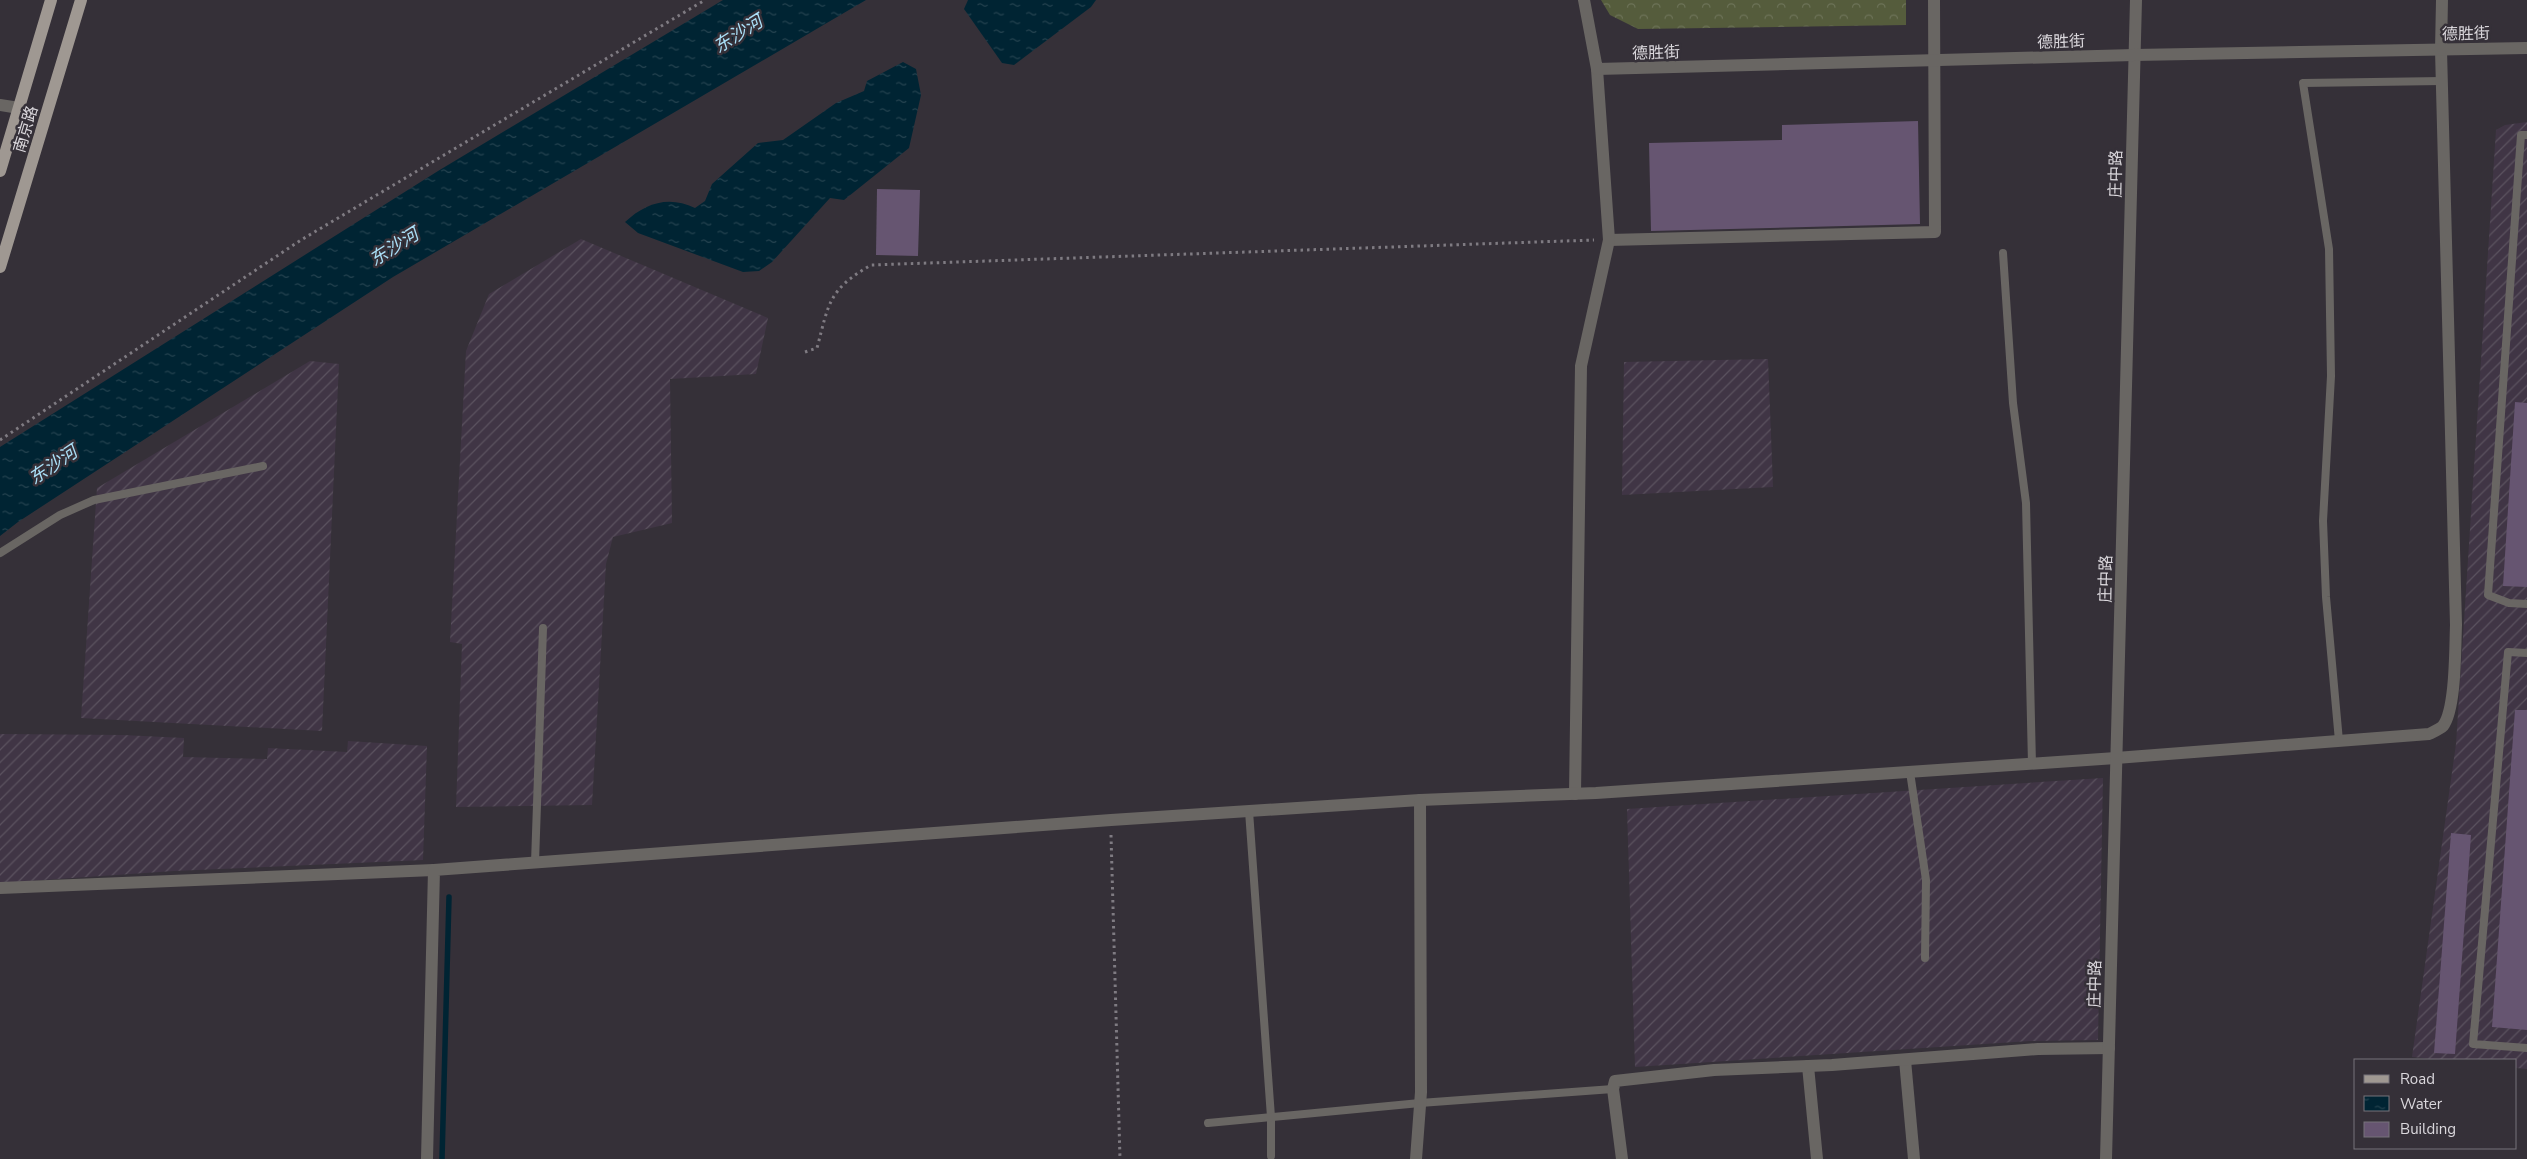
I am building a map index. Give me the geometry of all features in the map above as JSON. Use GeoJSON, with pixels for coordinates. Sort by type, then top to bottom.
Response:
{"type":"FeatureCollection","features":[{"type":"Feature","properties":{"kind":"main road","name":"南京路"},"geometry":{"type":"LineString","coordinates":[[0,171],[51,0]]}},
{"type":"Feature","properties":{"kind":"main road","name":"南京路"},"geometry":{"type":"LineString","coordinates":[[0,267],[81,0]]}},
{"type":"Feature","properties":{"kind":"street"},"geometry":{"type":"LineString","coordinates":[[1575,794],[1581,366],[1609,240],[1597,70],[1584,0]]}},
{"type":"Feature","properties":{"kind":"street"},"geometry":{"type":"LineString","coordinates":[[1609,240],[1934,232],[1934,0]]}},
{"type":"Feature","properties":{"kind":"street","name":"庄中路"},"geometry":{"type":"LineString","coordinates":[[2106,1159],[2136,0]]}},
{"type":"Feature","properties":{"kind":"street"},"geometry":{"type":"LineString","coordinates":[[0,888],[434,870],[1111,820],[1420,800],[1575,794],[2032,764],[2429,734],[2443,727],[2448,713],[2452,693],[2456,625],[2441,50],[2442,0]]}},
{"type":"Feature","properties":{"kind":"street","name":"德胜街"},"geometry":{"type":"LineString","coordinates":[[1597,70],[2134,55],[2527,48]]}},
{"type":"Feature","properties":{"kind":"street"},"geometry":{"type":"LineString","coordinates":[[0,105],[19,108]]}},
{"type":"Feature","properties":{"kind":"street"},"geometry":{"type":"LineString","coordinates":[[1416,1159],[1420,1103],[1420,800]]}},
{"type":"Feature","properties":{"kind":"street"},"geometry":{"type":"LineString","coordinates":[[427,1159],[434,870]]}},
{"type":"Feature","properties":{"kind":"street"},"geometry":{"type":"LineString","coordinates":[[1622,1159],[1613,1089],[1615,1081],[1714,1070],[1905,1060],[2038,1049],[2109,1048]]}},
{"type":"Feature","properties":{"kind":"street"},"geometry":{"type":"LineString","coordinates":[[1905,1060],[1914,1159]]}},
{"type":"Feature","properties":{"kind":"street"},"geometry":{"type":"LineString","coordinates":[[1808,1066],[1817,1159]]}},
{"type":"Feature","properties":{"kind":"lane"},"geometry":{"type":"LineString","coordinates":[[2339,741],[2326,597],[2323,521],[2331,376],[2329,249],[2303,83],[2442,81]]}},
{"type":"Feature","properties":{"kind":"lane"},"geometry":{"type":"LineString","coordinates":[[2527,135],[2521,135],[2488,595],[2509,604],[2527,604]]}},
{"type":"Feature","properties":{"kind":"lane"},"geometry":{"type":"LineString","coordinates":[[2003,253],[2013,403],[2026,503],[2032,764]]}},
{"type":"Feature","properties":{"kind":"lane"},"geometry":{"type":"LineString","coordinates":[[0,553],[60,515],[94,500],[263,466]]}},
{"type":"Feature","properties":{"kind":"lane"},"geometry":{"type":"LineString","coordinates":[[535,863],[543,628]]}},
{"type":"Feature","properties":{"kind":"lane"},"geometry":{"type":"LineString","coordinates":[[2527,653],[2508,652],[2473,1044],[2527,1048]]}},
{"type":"Feature","properties":{"kind":"lane"},"geometry":{"type":"LineString","coordinates":[[1910,772],[1926,880],[1925,958]]}},
{"type":"Feature","properties":{"kind":"lane"},"geometry":{"type":"LineString","coordinates":[[1249,811],[1271,1156]]}},
{"type":"Feature","properties":{"kind":"lane"},"geometry":{"type":"LineString","coordinates":[[1208,1123],[1420,1103],[1613,1089]]}},
{"type":"Feature","properties":{"kind":"path"},"geometry":{"type":"LineString","coordinates":[[0,440],[301,240],[705,0]]}},
{"type":"Feature","properties":{"kind":"path"},"geometry":{"type":"LineString","coordinates":[[805,352],[817,348],[830,299],[850,277],[871,265],[1609,240]]}},
{"type":"Feature","properties":{"kind":"path"},"geometry":{"type":"LineString","coordinates":[[1111,820],[1120,1159]]}},
{"type":"Feature","properties":{"kind":"shaded area"},"geometry":{"type":"Polygon","coordinates":[[[2527,122],[2527,1069],[2517,1068],[2517,1059],[2433,1059],[2412,1057],[2456,744],[2496,130],[2505,125],[2527,122]]]}},
{"type":"Feature","properties":{"kind":"shaded area"},"geometry":{"type":"Polygon","coordinates":[[[581,239],[768,318],[756,374],[670,379],[672,523],[613,537],[606,564],[592,805],[456,807],[462,644],[450,642],[466,351],[489,294],[581,239]]]}},
{"type":"Feature","properties":{"kind":"shaded area"},"geometry":{"type":"Polygon","coordinates":[[[1768,359],[1773,487],[1622,495],[1624,362],[1768,359]]]}},
{"type":"Feature","properties":{"kind":"shaded area"},"geometry":{"type":"Polygon","coordinates":[[[310,361],[339,364],[322,731],[81,718],[97,488],[310,361]]]}},
{"type":"Feature","properties":{"kind":"shaded area"},"geometry":{"type":"Polygon","coordinates":[[[0,734],[123,735],[184,738],[183,757],[267,759],[268,748],[347,752],[348,741],[427,746],[423,860],[174,871],[0,883],[0,734]]]}},
{"type":"Feature","properties":{"kind":"shaded area"},"geometry":{"type":"Polygon","coordinates":[[[2103,778],[2098,1040],[2030,1041],[1635,1067],[1627,809],[2103,778]]]}},
{"type":"Feature","properties":{"kind":"green space"},"geometry":{"type":"Polygon","coordinates":[[[1601,0],[1906,0],[1906,25],[1638,29],[1610,15],[1601,0]]]}},
{"type":"Feature","properties":{"kind":"water","name":"东沙河"},"geometry":{"type":"Polygon","coordinates":[[[723,0],[866,0],[393,277],[18,522],[0,536],[0,447],[438,171],[723,0]]]}},
{"type":"Feature","properties":{"kind":"water"},"geometry":{"type":"Polygon","coordinates":[[[968,0],[1096,0],[1091,7],[1014,65],[1002,63],[964,9],[968,0]]]}},
{"type":"Feature","properties":{"kind":"water"},"geometry":{"type":"Polygon","coordinates":[[[903,62],[916,69],[921,95],[909,148],[844,200],[830,198],[772,262],[759,271],[743,272],[638,233],[625,222],[641,210],[658,203],[676,202],[695,208],[705,201],[712,184],[758,143],[783,140],[836,103],[864,91],[867,81],[903,62]]]}},
{"type":"Feature","properties":{"kind":"building"},"geometry":{"type":"Polygon","coordinates":[[[1918,121],[1920,224],[1651,231],[1649,143],[1782,140],[1782,125],[1918,121]]]}},
{"type":"Feature","properties":{"kind":"building"},"geometry":{"type":"Polygon","coordinates":[[[877,189],[920,190],[918,256],[876,255],[877,189]]]}},
{"type":"Feature","properties":{"kind":"building"},"geometry":{"type":"Polygon","coordinates":[[[2515,402],[2527,403],[2527,587],[2503,586],[2515,402]]]}},
{"type":"Feature","properties":{"kind":"building"},"geometry":{"type":"Polygon","coordinates":[[[2515,710],[2527,710],[2527,1030],[2492,1027],[2515,710]]]}},
{"type":"Feature","properties":{"kind":"building"},"geometry":{"type":"Polygon","coordinates":[[[2451,833],[2471,835],[2455,1054],[2434,1053],[2451,833]]]}},
{"type":"Feature","properties":{"kind":"waterway"},"geometry":{"type":"LineString","coordinates":[[442,1159],[449,897]]}}]}
